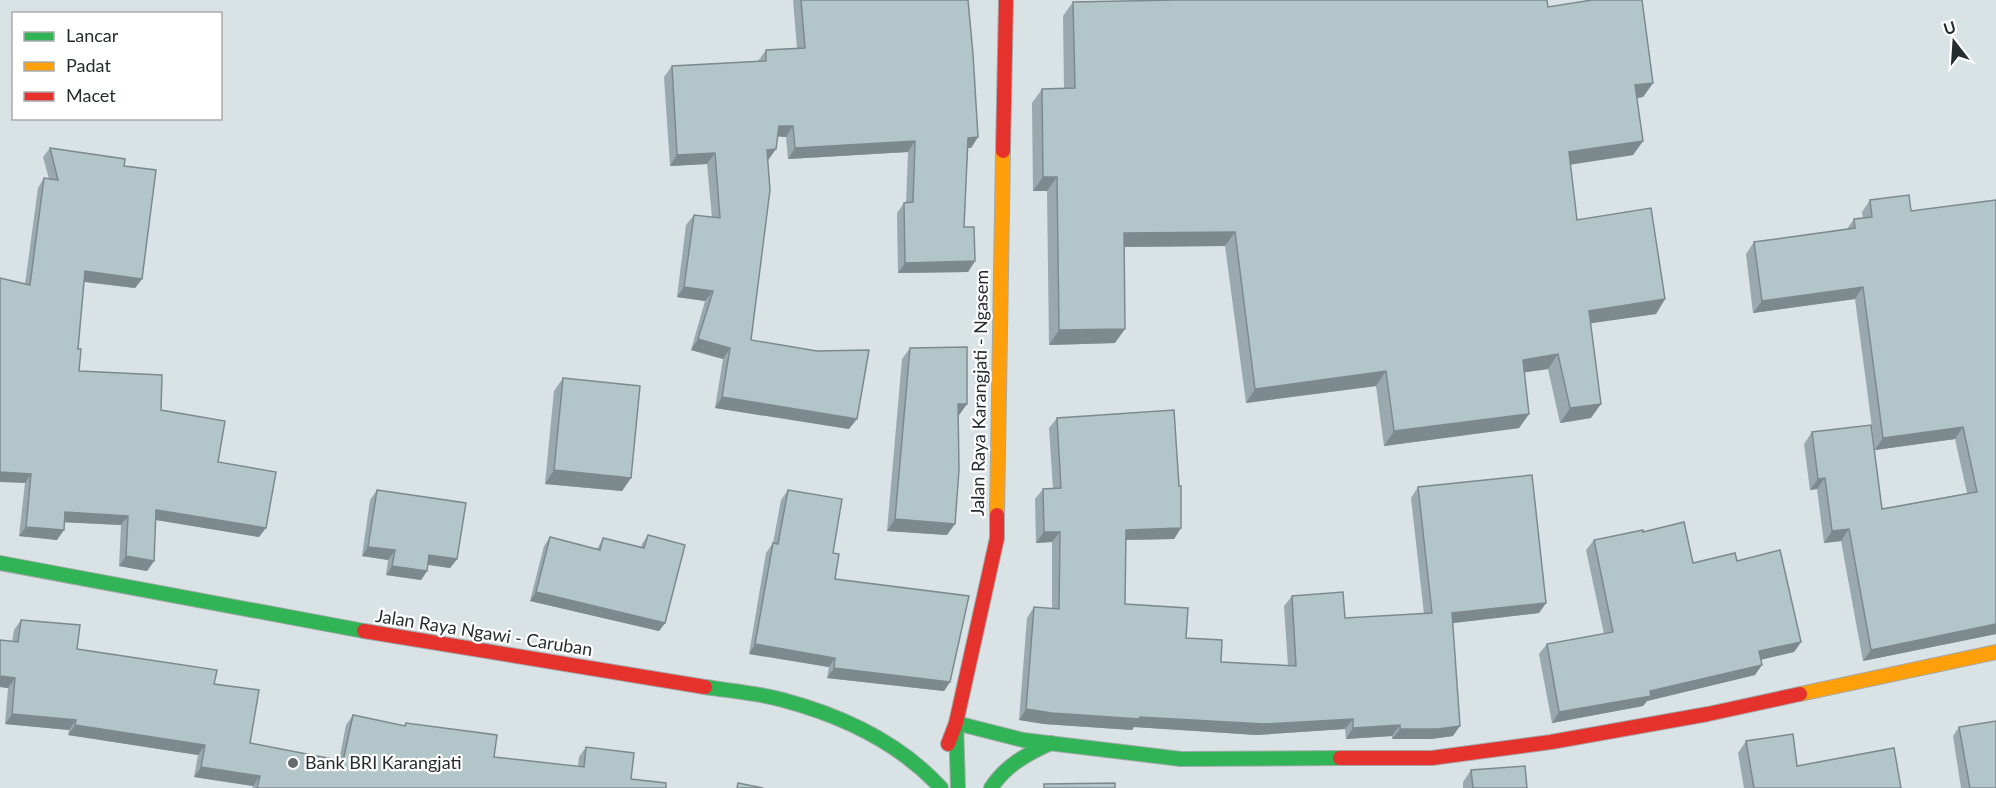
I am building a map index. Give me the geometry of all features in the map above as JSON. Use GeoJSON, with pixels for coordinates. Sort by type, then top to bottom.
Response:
{"type":"FeatureCollection","features":[{"type":"Feature","properties":{"kind":"main road","name":"Jalan Raya Karangjati - Ngasem"},"geometry":{"type":"LineString","coordinates":[[938,773],[956,723],[997,538],[1006,0]]}},
{"type":"Feature","properties":{"kind":"main road","name":"Jalan Raya Ngawi - Caruban"},"geometry":{"type":"LineString","coordinates":[[0,563],[343,628],[781,699],[837,717],[879,736],[938,773]]}},
{"type":"Feature","properties":{"kind":"main road"},"geometry":{"type":"LineString","coordinates":[[958,788],[956,723],[1023,740],[1181,759],[1432,758],[1551,742],[1708,714],[1996,652]]}},
{"type":"Feature","properties":{"kind":"main road"},"geometry":{"type":"LineString","coordinates":[[991,788],[1017,758],[1051,743]]}},
{"type":"Feature","properties":{"kind":"building"},"geometry":{"type":"Polygon","coordinates":[[[801,0],[968,0],[978,137],[968,138],[964,227],[974,227],[975,261],[905,263],[904,203],[913,202],[915,141],[795,148],[793,126],[779,126],[776,149],[767,150],[770,190],[751,340],[817,351],[869,350],[857,419],[722,397],[730,348],[698,339],[713,291],[684,287],[694,215],[720,218],[715,153],[677,155],[672,66],[766,61],[766,50],[805,48],[801,0]]]}},
{"type":"Feature","properties":{"kind":"building"},"geometry":{"type":"Polygon","coordinates":[[[1547,0],[1548,7],[1592,0],[1642,0],[1653,83],[1635,85],[1643,141],[1569,152],[1577,220],[1651,208],[1665,299],[1589,311],[1601,404],[1570,408],[1558,354],[1523,360],[1529,414],[1394,431],[1386,371],[1255,389],[1235,232],[1124,233],[1125,329],[1059,330],[1057,177],[1043,177],[1042,89],[1075,88],[1073,2],[1547,0]]]}},
{"type":"Feature","properties":{"kind":"building"},"geometry":{"type":"Polygon","coordinates":[[[50,148],[125,159],[124,166],[156,170],[142,279],[85,271],[78,349],[81,349],[79,371],[162,375],[161,410],[225,421],[218,462],[276,472],[266,528],[156,510],[154,561],[126,556],[128,516],[65,512],[64,530],[26,527],[31,474],[0,472],[0,278],[30,285],[44,178],[58,180],[50,148]]]}},
{"type":"Feature","properties":{"kind":"building"},"geometry":{"type":"Polygon","coordinates":[[[1909,195],[1911,211],[1996,200],[1996,624],[1871,650],[1849,529],[1832,531],[1825,478],[1818,479],[1812,432],[1871,425],[1882,509],[1977,492],[1963,427],[1883,438],[1863,287],[1762,301],[1754,242],[1855,228],[1854,219],[1872,217],[1870,200],[1909,195]]]}},
{"type":"Feature","properties":{"kind":"building"},"geometry":{"type":"Polygon","coordinates":[[[967,347],[967,404],[958,404],[959,470],[955,524],[895,519],[910,348],[967,347]]]}},
{"type":"Feature","properties":{"kind":"building"},"geometry":{"type":"Polygon","coordinates":[[[563,378],[640,386],[631,478],[554,470],[563,378]]]}},
{"type":"Feature","properties":{"kind":"building"},"geometry":{"type":"Polygon","coordinates":[[[1174,410],[1179,486],[1181,486],[1181,528],[1126,530],[1125,604],[1188,608],[1186,638],[1222,640],[1221,662],[1296,666],[1292,596],[1343,592],[1345,618],[1432,613],[1418,487],[1532,475],[1546,603],[1452,613],[1460,726],[1438,729],[1400,729],[1400,725],[1353,728],[1353,719],[1264,724],[1140,717],[1140,719],[1026,709],[1034,607],[1059,609],[1060,532],[1044,532],[1043,489],[1061,488],[1057,418],[1174,410]]]}},
{"type":"Feature","properties":{"kind":"building"},"geometry":{"type":"Polygon","coordinates":[[[377,490],[466,503],[457,559],[429,555],[427,571],[392,566],[395,550],[368,547],[377,490]]]}},
{"type":"Feature","properties":{"kind":"building"},"geometry":{"type":"Polygon","coordinates":[[[788,490],[842,499],[833,553],[839,554],[835,579],[969,596],[950,682],[834,668],[835,658],[755,644],[773,543],[778,544],[788,490]]]}},
{"type":"Feature","properties":{"kind":"building"},"geometry":{"type":"Polygon","coordinates":[[[1684,522],[1693,563],[1735,553],[1737,561],[1780,550],[1801,642],[1759,651],[1762,665],[1650,691],[1651,696],[1559,712],[1547,644],[1613,632],[1594,540],[1684,522]]]}},
{"type":"Feature","properties":{"kind":"building"},"geometry":{"type":"Polygon","coordinates":[[[648,535],[685,545],[665,623],[536,592],[550,537],[600,550],[603,538],[644,548],[648,535]]]}},
{"type":"Feature","properties":{"kind":"building"},"geometry":{"type":"Polygon","coordinates":[[[21,620],[80,625],[77,649],[217,670],[214,684],[259,690],[250,743],[343,761],[353,715],[405,726],[406,723],[497,735],[494,757],[584,767],[586,747],[634,753],[631,779],[666,783],[666,788],[257,788],[260,776],[201,767],[205,745],[75,725],[76,720],[12,714],[15,678],[0,676],[0,640],[18,642],[21,620]]]}},
{"type":"Feature","properties":{"kind":"building"},"geometry":{"type":"Polygon","coordinates":[[[1996,721],[1996,788],[1970,788],[1959,727],[1996,721]]]}},
{"type":"Feature","properties":{"kind":"building"},"geometry":{"type":"Polygon","coordinates":[[[1793,734],[1797,766],[1894,748],[1901,788],[1754,788],[1746,741],[1793,734]]]}},
{"type":"Feature","properties":{"kind":"building"},"geometry":{"type":"Polygon","coordinates":[[[1525,766],[1527,788],[1473,788],[1471,770],[1525,766]]]}},
{"type":"Feature","properties":{"kind":"building"},"geometry":{"type":"Polygon","coordinates":[[[738,783],[763,788],[737,788],[738,783]]]}},
{"type":"Feature","properties":{"kind":"building"},"geometry":{"type":"Polygon","coordinates":[[[1115,783],[1115,788],[1044,788],[1044,784],[1115,783]]]}},
{"type":"Feature","properties":{"kind":"traffic: fast"},"geometry":{"type":"LineString","coordinates":[[0,563],[364,631]]}},
{"type":"Feature","properties":{"kind":"traffic: fast"},"geometry":{"type":"LineString","coordinates":[[705,687],[774,698],[827,714],[888,744],[907,757],[941,788]]}},
{"type":"Feature","properties":{"kind":"traffic: fast"},"geometry":{"type":"LineString","coordinates":[[958,788],[956,723],[1023,740],[1181,759],[1340,758]]}},
{"type":"Feature","properties":{"kind":"traffic: fast"},"geometry":{"type":"LineString","coordinates":[[991,788],[1003,773],[1018,761],[1051,743]]}},
{"type":"Feature","properties":{"kind":"traffic: slow"},"geometry":{"type":"LineString","coordinates":[[997,515],[1003,151]]}},
{"type":"Feature","properties":{"kind":"traffic: slow"},"geometry":{"type":"LineString","coordinates":[[1800,694],[1996,652]]}},
{"type":"Feature","properties":{"kind":"traffic: jam"},"geometry":{"type":"LineString","coordinates":[[1003,151],[1006,0]]}},
{"type":"Feature","properties":{"kind":"traffic: jam"},"geometry":{"type":"LineString","coordinates":[[948,744],[956,723],[997,538],[997,515]]}},
{"type":"Feature","properties":{"kind":"traffic: jam"},"geometry":{"type":"LineString","coordinates":[[364,631],[705,687]]}},
{"type":"Feature","properties":{"kind":"traffic: jam"},"geometry":{"type":"LineString","coordinates":[[1340,758],[1432,758],[1551,742],[1708,714],[1800,694]]}},
{"type":"Feature","properties":{"kind":"place","name":"Bank BRI Karangjati"},"geometry":{"type":"Point","coordinates":[293,763]}}]}
